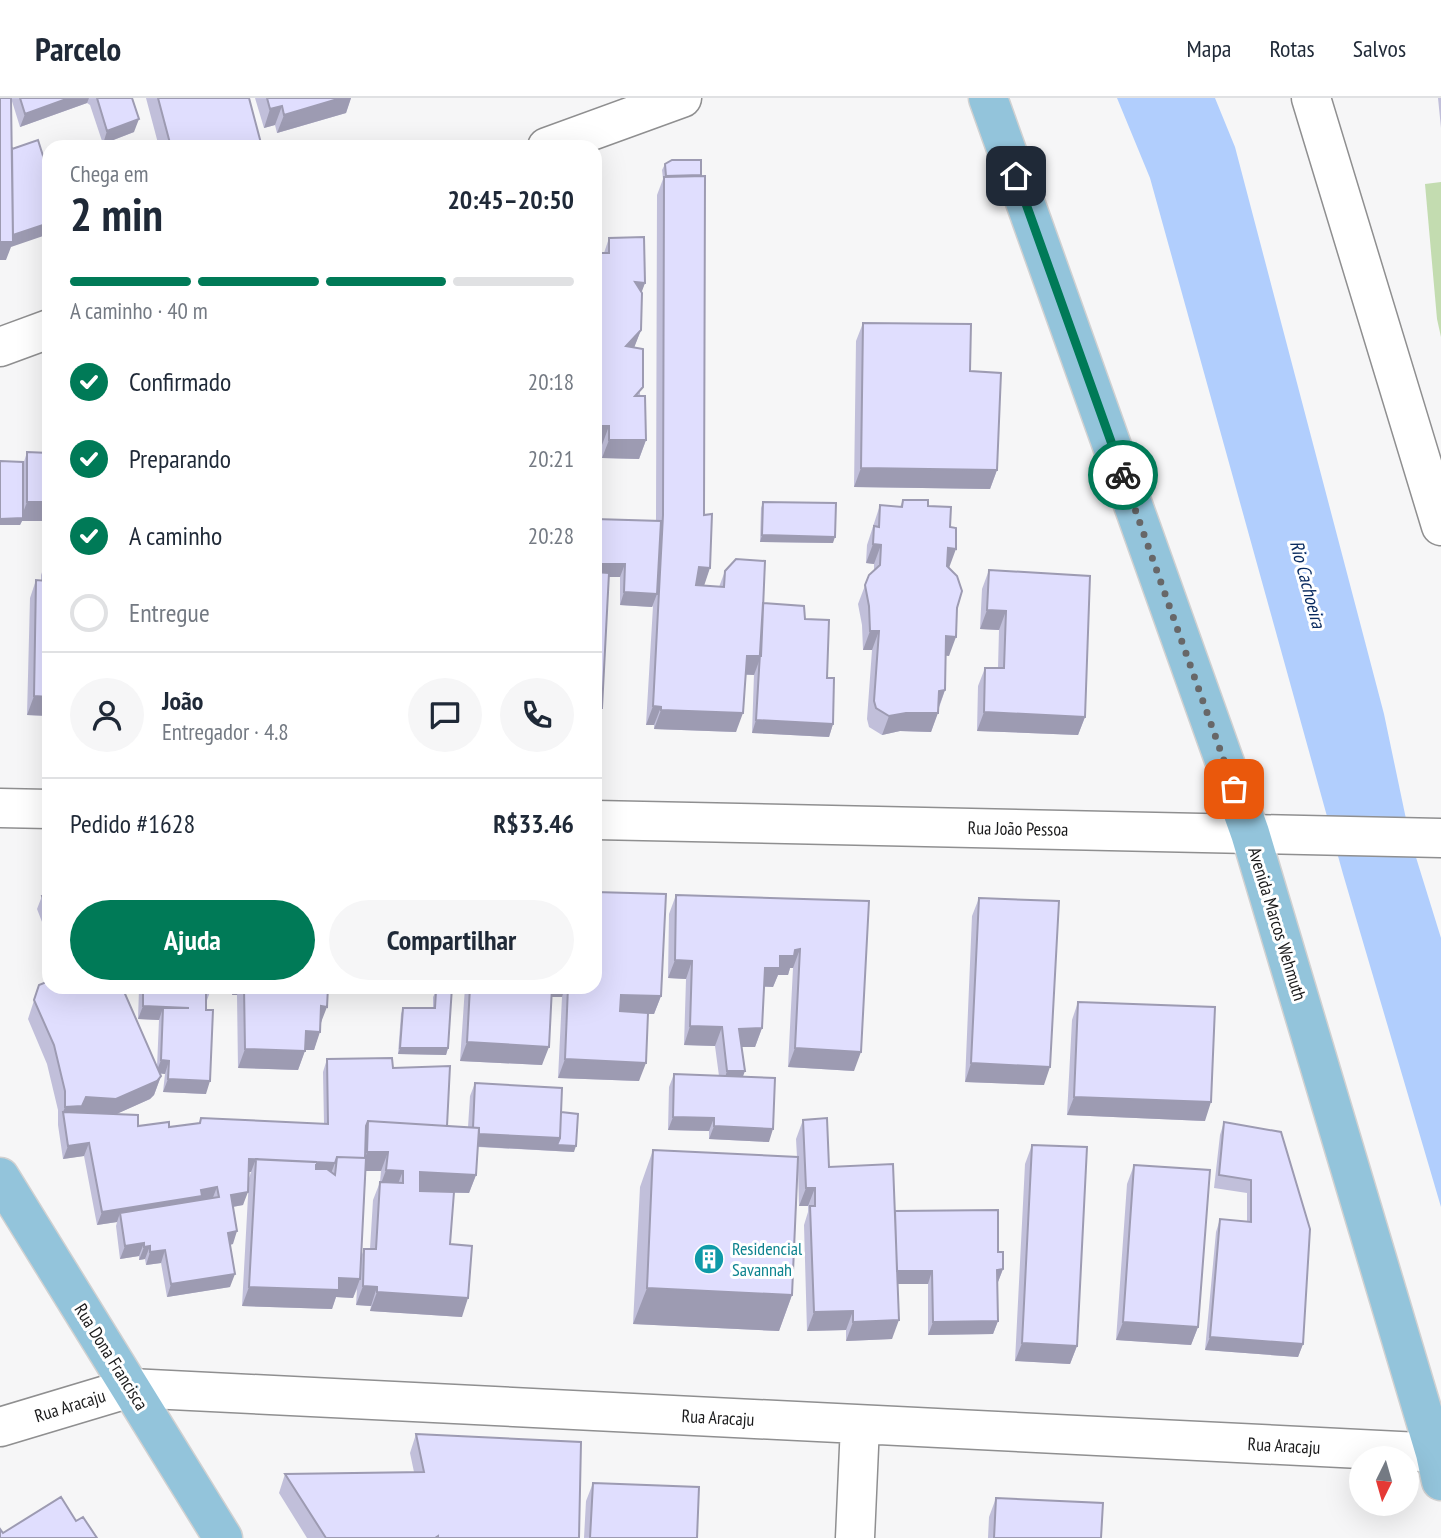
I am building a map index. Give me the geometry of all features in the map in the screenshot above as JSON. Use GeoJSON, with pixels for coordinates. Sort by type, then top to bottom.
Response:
{"type":"FeatureCollection","features":[{"type":"Feature","properties":{"kind":"main road","name":"Avenida Marcos Wehmuth"},"geometry":{"type":"LineString","coordinates":[[988,98],[1250,834],[1439,1463]]}},
{"type":"Feature","properties":{"kind":"main road","name":"Rua Dona Francisca"},"geometry":{"type":"LineString","coordinates":[[0,1177],[223,1538]]}},
{"type":"Feature","properties":{"kind":"street"},"geometry":{"type":"LineString","coordinates":[[566,140],[682,98]]}},
{"type":"Feature","properties":{"kind":"street"},"geometry":{"type":"LineString","coordinates":[[1311,98],[1441,526]]}},
{"type":"Feature","properties":{"kind":"street"},"geometry":{"type":"LineString","coordinates":[[0,347],[42,332]]}},
{"type":"Feature","properties":{"kind":"street"},"geometry":{"type":"LineString","coordinates":[[0,808],[42,809]]}},
{"type":"Feature","properties":{"kind":"street","name":"Rua João Pessoa"},"geometry":{"type":"LineString","coordinates":[[602,820],[1441,838]]}},
{"type":"Feature","properties":{"kind":"street","name":"Rua Aracaju"},"geometry":{"type":"LineString","coordinates":[[0,1427],[130,1388],[860,1425],[1439,1463]]}},
{"type":"Feature","properties":{"kind":"street"},"geometry":{"type":"LineString","coordinates":[[855,1538],[860,1425]]}},
{"type":"Feature","properties":{"kind":"green space"},"geometry":{"type":"Polygon","coordinates":[[[1441,182],[1441,337],[1437,319],[1425,184],[1441,182]]]}},
{"type":"Feature","properties":{"kind":"water","name":"Rio Cachoeira"},"geometry":{"type":"Polygon","coordinates":[[[1117,98],[1215,98],[1235,147],[1384,714],[1410,838],[1441,938],[1441,1207],[1343,874],[1150,178],[1117,98]]]}},
{"type":"Feature","properties":{"kind":"building"},"geometry":{"type":"Polygon","coordinates":[[[0,98],[11,98],[13,242],[0,242],[0,98]]]}},
{"type":"Feature","properties":{"kind":"building"},"geometry":{"type":"Polygon","coordinates":[[[20,98],[69,98],[25,114],[20,98]]]}},
{"type":"Feature","properties":{"kind":"building"},"geometry":{"type":"Polygon","coordinates":[[[97,98],[132,98],[139,119],[107,131],[97,98]]]}},
{"type":"Feature","properties":{"kind":"building"},"geometry":{"type":"Polygon","coordinates":[[[158,98],[249,98],[260,140],[169,140],[158,98]]]}},
{"type":"Feature","properties":{"kind":"building"},"geometry":{"type":"Polygon","coordinates":[[[267,98],[341,98],[284,115],[282,106],[270,109],[267,98]]]}},
{"type":"Feature","properties":{"kind":"building"},"geometry":{"type":"Polygon","coordinates":[[[38,140],[42,153],[42,225],[13,235],[12,149],[38,140]]]}},
{"type":"Feature","properties":{"kind":"building"},"geometry":{"type":"Polygon","coordinates":[[[672,160],[701,160],[701,175],[666,176],[665,164],[672,160]]]}},
{"type":"Feature","properties":{"kind":"building"},"geometry":{"type":"Polygon","coordinates":[[[705,176],[704,515],[712,514],[710,568],[699,567],[696,585],[724,587],[725,571],[736,559],[765,561],[761,656],[747,656],[743,713],[661,710],[661,707],[653,706],[663,515],[664,177],[705,176]]]}},
{"type":"Feature","properties":{"kind":"building"},"geometry":{"type":"Polygon","coordinates":[[[644,237],[645,283],[635,282],[642,293],[641,330],[626,346],[643,349],[643,387],[635,396],[645,396],[646,440],[609,440],[609,426],[602,426],[602,253],[609,253],[609,238],[644,237]]]}},
{"type":"Feature","properties":{"kind":"building"},"geometry":{"type":"Polygon","coordinates":[[[863,323],[971,324],[970,371],[1001,373],[997,470],[861,468],[863,323]]]}},
{"type":"Feature","properties":{"kind":"building"},"geometry":{"type":"Polygon","coordinates":[[[27,452],[42,453],[42,502],[27,502],[27,452]]]}},
{"type":"Feature","properties":{"kind":"building"},"geometry":{"type":"Polygon","coordinates":[[[0,461],[23,462],[23,518],[0,519],[0,461]]]}},
{"type":"Feature","properties":{"kind":"building"},"geometry":{"type":"Polygon","coordinates":[[[903,500],[928,500],[928,506],[951,507],[950,527],[956,528],[956,549],[948,548],[947,566],[957,576],[962,591],[957,608],[956,637],[946,636],[945,690],[939,691],[938,713],[889,716],[876,708],[874,701],[879,631],[870,631],[865,585],[869,575],[880,565],[881,545],[873,544],[874,526],[879,527],[880,505],[902,507],[903,500]]]}},
{"type":"Feature","properties":{"kind":"building"},"geometry":{"type":"Polygon","coordinates":[[[763,502],[836,503],[835,537],[762,535],[763,502]]]}},
{"type":"Feature","properties":{"kind":"building"},"geometry":{"type":"Polygon","coordinates":[[[602,519],[661,521],[657,594],[624,592],[625,564],[602,564],[602,519]]]}},
{"type":"Feature","properties":{"kind":"building"},"geometry":{"type":"Polygon","coordinates":[[[989,570],[1090,576],[1085,717],[984,712],[985,668],[1004,668],[1006,611],[987,610],[989,570]]]}},
{"type":"Feature","properties":{"kind":"building"},"geometry":{"type":"Polygon","coordinates":[[[602,572],[609,573],[602,708],[602,572]]]}},
{"type":"Feature","properties":{"kind":"building"},"geometry":{"type":"Polygon","coordinates":[[[36,580],[42,581],[42,697],[34,696],[36,580]]]}},
{"type":"Feature","properties":{"kind":"building"},"geometry":{"type":"Polygon","coordinates":[[[763,603],[804,606],[805,619],[829,620],[827,678],[834,678],[833,724],[756,720],[763,603]]]}},
{"type":"Feature","properties":{"kind":"building"},"geometry":{"type":"Polygon","coordinates":[[[602,892],[666,894],[661,996],[621,995],[620,1011],[648,1013],[646,1063],[565,1059],[568,994],[602,994],[602,892]]]}},
{"type":"Feature","properties":{"kind":"building"},"geometry":{"type":"Polygon","coordinates":[[[676,895],[869,901],[861,1052],[795,1048],[800,949],[795,950],[794,956],[780,956],[780,968],[765,968],[762,1028],[739,1029],[745,1071],[727,1071],[722,1027],[690,1026],[692,961],[675,960],[676,895]]]}},
{"type":"Feature","properties":{"kind":"building"},"geometry":{"type":"Polygon","coordinates":[[[979,898],[1059,901],[1050,1067],[971,1063],[979,898]]]}},
{"type":"Feature","properties":{"kind":"building"},"geometry":{"type":"Polygon","coordinates":[[[42,984],[42,994],[125,994],[161,1076],[157,1081],[116,1099],[86,1097],[82,1106],[65,1107],[65,1091],[54,1045],[34,1000],[39,985],[42,984]]]}},
{"type":"Feature","properties":{"kind":"building"},"geometry":{"type":"Polygon","coordinates":[[[143,994],[206,994],[206,1010],[213,1010],[210,1081],[168,1079],[169,1061],[161,1060],[163,1008],[189,1008],[143,1006],[143,994]]]}},
{"type":"Feature","properties":{"kind":"building"},"geometry":{"type":"Polygon","coordinates":[[[244,994],[328,994],[327,1007],[321,1006],[320,1032],[306,1031],[305,1051],[245,1049],[244,994]]]}},
{"type":"Feature","properties":{"kind":"building"},"geometry":{"type":"Polygon","coordinates":[[[436,994],[452,994],[448,1048],[400,1048],[403,1008],[435,1008],[436,994]]]}},
{"type":"Feature","properties":{"kind":"building"},"geometry":{"type":"Polygon","coordinates":[[[470,994],[552,994],[549,1047],[467,1042],[470,994]]]}},
{"type":"Feature","properties":{"kind":"building"},"geometry":{"type":"Polygon","coordinates":[[[1078,1002],[1215,1007],[1211,1102],[1074,1097],[1078,1002]]]}},
{"type":"Feature","properties":{"kind":"building"},"geometry":{"type":"Polygon","coordinates":[[[392,1058],[393,1068],[450,1066],[447,1126],[368,1121],[365,1158],[337,1157],[335,1163],[249,1159],[248,1192],[231,1195],[237,1231],[228,1233],[235,1274],[171,1284],[165,1250],[150,1252],[150,1246],[144,1247],[144,1243],[125,1246],[120,1213],[219,1197],[217,1187],[201,1190],[202,1196],[102,1212],[89,1143],[68,1146],[63,1112],[138,1115],[138,1126],[169,1122],[169,1127],[200,1123],[201,1118],[328,1124],[327,1059],[392,1058]]]}},
{"type":"Feature","properties":{"kind":"building"},"geometry":{"type":"Polygon","coordinates":[[[674,1074],[775,1078],[773,1129],[714,1126],[714,1118],[673,1117],[674,1074]]]}},
{"type":"Feature","properties":{"kind":"building"},"geometry":{"type":"Polygon","coordinates":[[[475,1083],[562,1088],[560,1138],[479,1134],[479,1128],[473,1128],[475,1083]]]}},
{"type":"Feature","properties":{"kind":"building"},"geometry":{"type":"Polygon","coordinates":[[[561,1112],[578,1114],[576,1146],[557,1145],[560,1138],[561,1112]]]}},
{"type":"Feature","properties":{"kind":"building"},"geometry":{"type":"Polygon","coordinates":[[[827,1118],[829,1167],[893,1164],[899,1320],[853,1322],[853,1311],[814,1312],[810,1206],[815,1206],[815,1188],[806,1188],[803,1120],[827,1118]]]}},
{"type":"Feature","properties":{"kind":"building"},"geometry":{"type":"Polygon","coordinates":[[[368,1121],[479,1128],[476,1175],[420,1172],[420,1191],[454,1192],[450,1244],[472,1246],[468,1298],[377,1292],[377,1287],[363,1286],[364,1249],[376,1249],[380,1182],[403,1183],[403,1171],[386,1170],[388,1152],[367,1152],[368,1121]]]}},
{"type":"Feature","properties":{"kind":"building"},"geometry":{"type":"Polygon","coordinates":[[[1224,1122],[1281,1132],[1310,1229],[1303,1344],[1210,1337],[1220,1219],[1251,1222],[1251,1180],[1219,1175],[1224,1122]]]}},
{"type":"Feature","properties":{"kind":"building"},"geometry":{"type":"Polygon","coordinates":[[[1032,1145],[1087,1147],[1077,1346],[1022,1343],[1032,1145]]]}},
{"type":"Feature","properties":{"kind":"building","name":"Residencial Savannah"},"geometry":{"type":"Polygon","coordinates":[[[653,1150],[798,1157],[792,1295],[647,1288],[653,1150]]]}},
{"type":"Feature","properties":{"kind":"building"},"geometry":{"type":"Polygon","coordinates":[[[337,1157],[366,1158],[360,1279],[339,1278],[339,1290],[249,1287],[256,1159],[316,1162],[316,1169],[327,1169],[335,1175],[337,1157]]]}},
{"type":"Feature","properties":{"kind":"building"},"geometry":{"type":"Polygon","coordinates":[[[1134,1165],[1210,1170],[1198,1327],[1123,1322],[1134,1165]]]}},
{"type":"Feature","properties":{"kind":"building"},"geometry":{"type":"Polygon","coordinates":[[[998,1210],[998,1252],[1003,1252],[1003,1269],[997,1270],[998,1321],[933,1322],[932,1271],[897,1271],[895,1211],[998,1210]]]}},
{"type":"Feature","properties":{"kind":"building"},"geometry":{"type":"Polygon","coordinates":[[[416,1434],[581,1442],[579,1538],[326,1538],[285,1474],[424,1472],[416,1434]]]}},
{"type":"Feature","properties":{"kind":"building"},"geometry":{"type":"Polygon","coordinates":[[[593,1483],[699,1487],[697,1538],[590,1538],[593,1483]]]}},
{"type":"Feature","properties":{"kind":"building"},"geometry":{"type":"Polygon","coordinates":[[[61,1497],[76,1521],[83,1517],[97,1538],[0,1538],[0,1529],[3,1533],[61,1497]]]}},
{"type":"Feature","properties":{"kind":"building"},"geometry":{"type":"Polygon","coordinates":[[[996,1498],[1103,1503],[1101,1538],[994,1538],[996,1498]]]}},
{"type":"Feature","properties":{"kind":"way so far"},"geometry":{"type":"LineString","coordinates":[[1123,475],[1234,789]]}},
{"type":"Feature","properties":{"kind":"place","name":"Residencial Savannah"},"geometry":{"type":"Point","coordinates":[709,1259]}},
{"type":"Feature","properties":{"kind":"route"},"geometry":{"type":"LineString","coordinates":[[1016,176],[1123,475]]}}]}
